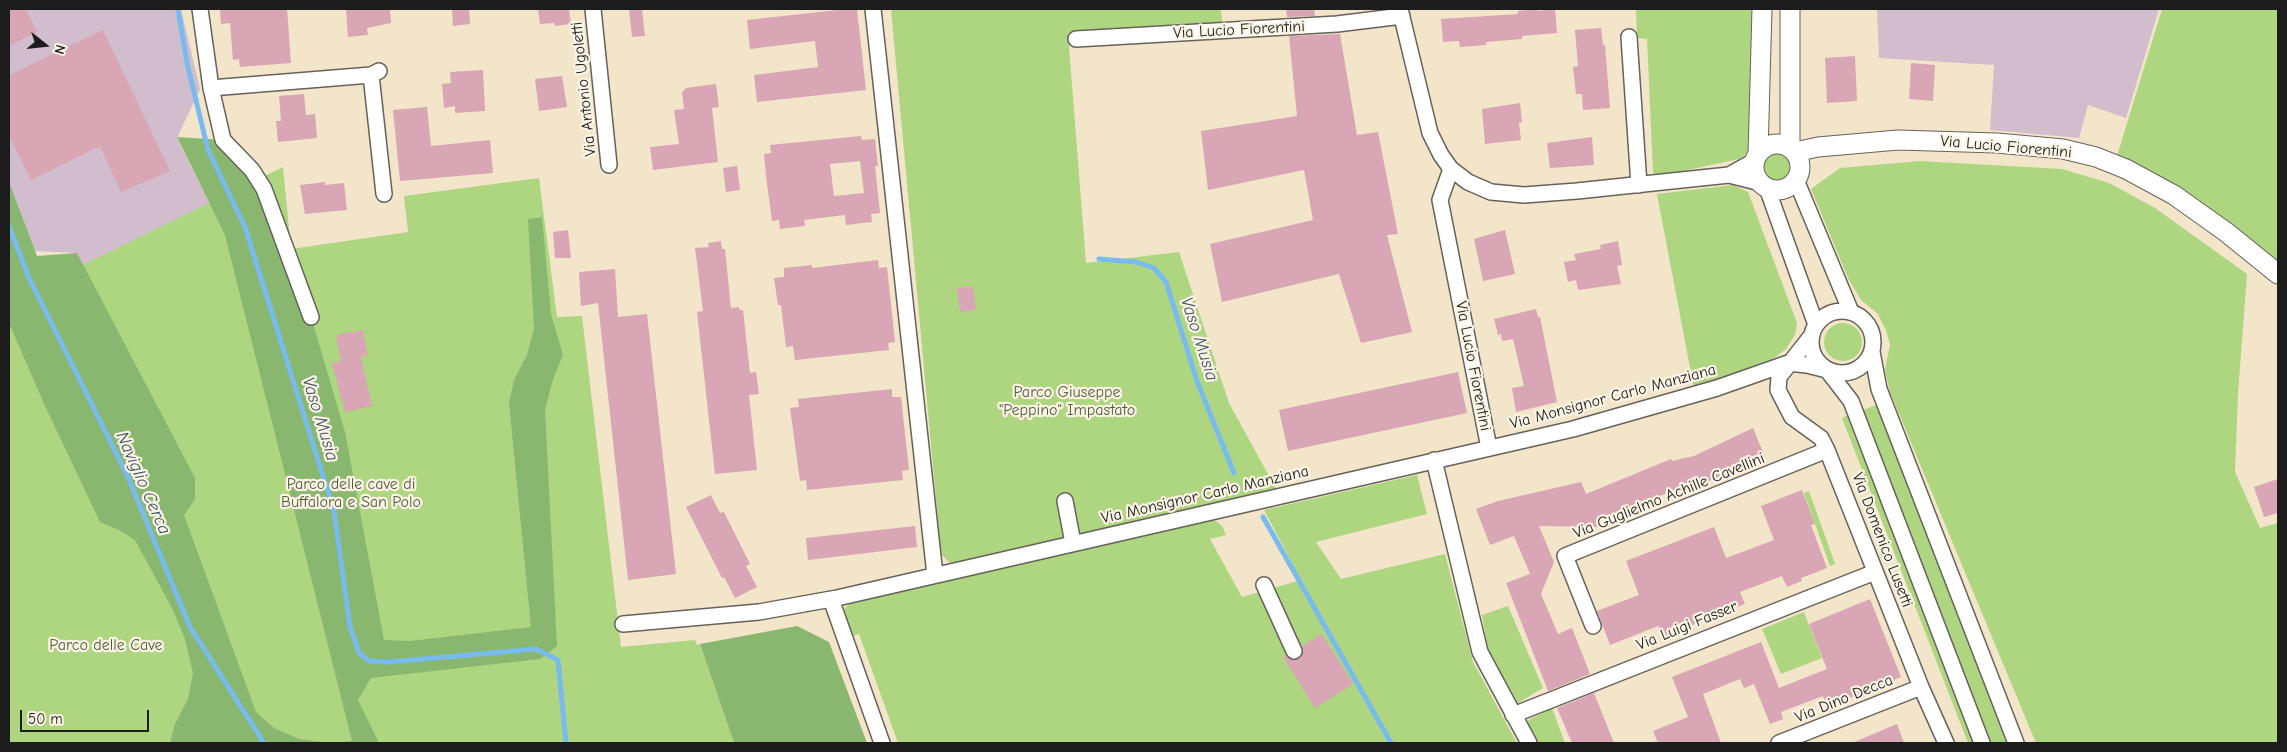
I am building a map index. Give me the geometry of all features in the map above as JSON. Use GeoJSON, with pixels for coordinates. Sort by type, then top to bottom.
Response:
{"type":"FeatureCollection","features":[{"type":"Feature","properties":{"kind":"street"},"geometry":{"type":"LineString","coordinates":[[200,9],[211,88],[223,140],[252,170],[264,189],[311,317]]}},
{"type":"Feature","properties":{"kind":"street","name":"Via Antonio Ugoletti"},"geometry":{"type":"LineString","coordinates":[[593,9],[609,165]]}},
{"type":"Feature","properties":{"kind":"street"},"geometry":{"type":"LineString","coordinates":[[873,9],[935,575]]}},
{"type":"Feature","properties":{"kind":"street"},"geometry":{"type":"LineString","coordinates":[[1762,9],[1754,169],[1764,186],[1814,330]]}},
{"type":"Feature","properties":{"kind":"street"},"geometry":{"type":"LineString","coordinates":[[1790,9],[1792,150]]}},
{"type":"Feature","properties":{"kind":"street","name":"Via Lucio Fiorentini"},"geometry":{"type":"LineString","coordinates":[[1076,39],[1337,24],[1401,12],[1430,133],[1440,155],[1451,169],[1468,182],[1491,192],[1516,194],[1577,191],[1729,175],[1764,186]]}},
{"type":"Feature","properties":{"kind":"street"},"geometry":{"type":"LineString","coordinates":[[1630,37],[1639,185]]}},
{"type":"Feature","properties":{"kind":"street"},"geometry":{"type":"LineString","coordinates":[[211,88],[375,73],[384,194]]}},
{"type":"Feature","properties":{"kind":"street","name":"Via Lucio Fiorentini"},"geometry":{"type":"LineString","coordinates":[[1792,150],[1898,140],[1997,142],[2063,149],[2096,157],[2126,169],[2174,195],[2226,232],[2278,274]]}},
{"type":"Feature","properties":{"kind":"street"},"geometry":{"type":"LineString","coordinates":[[1756,157],[1762,148],[1776,143],[1792,150],[1799,159],[1798,177],[1851,312],[1867,323],[1872,332],[1872,352],[1879,389],[2016,743]]}},
{"type":"Feature","properties":{"kind":"street","name":"Via Lucio Fiorentini"},"geometry":{"type":"LineString","coordinates":[[1798,177],[1822,157],[1848,145]]}},
{"type":"Feature","properties":{"kind":"street","name":"Via Lucio Fiorentini"},"geometry":{"type":"LineString","coordinates":[[1729,175],[1756,157]]}},
{"type":"Feature","properties":{"kind":"street","name":"Via Lucio Fiorentini"},"geometry":{"type":"LineString","coordinates":[[1451,169],[1440,200],[1489,448]]}},
{"type":"Feature","properties":{"kind":"street"},"geometry":{"type":"LineString","coordinates":[[1764,186],[1783,189],[1798,177]]}},
{"type":"Feature","properties":{"kind":"street"},"geometry":{"type":"LineString","coordinates":[[1851,312],[1831,313],[1822,318],[1814,330],[1811,344],[1813,354],[1819,363],[1828,370],[1850,401],[1982,743]]}},
{"type":"Feature","properties":{"kind":"street","name":"Via Monsignor Carlo Manziana"},"geometry":{"type":"LineString","coordinates":[[623,624],[759,612],[831,599],[1573,429],[1718,388],[1788,363],[1804,347],[1814,330]]}},
{"type":"Feature","properties":{"kind":"street"},"geometry":{"type":"LineString","coordinates":[[1828,370],[1848,373],[1858,369],[1866,362],[1872,352]]}},
{"type":"Feature","properties":{"kind":"street","name":"Via Monsignor Carlo Manziana"},"geometry":{"type":"LineString","coordinates":[[1788,363],[1828,370]]}},
{"type":"Feature","properties":{"kind":"street","name":"Via Domenico Lusetti"},"geometry":{"type":"LineString","coordinates":[[1788,363],[1779,376],[1778,390],[1792,417],[1820,438],[1828,450],[1921,687],[1946,743]]}},
{"type":"Feature","properties":{"kind":"street","name":"Via Guglielmo Achille Cavellini"},"geometry":{"type":"LineString","coordinates":[[1593,626],[1565,556],[1828,450]]}},
{"type":"Feature","properties":{"kind":"street"},"geometry":{"type":"LineString","coordinates":[[1434,460],[1480,652],[1528,743]]}},
{"type":"Feature","properties":{"kind":"street"},"geometry":{"type":"LineString","coordinates":[[1065,502],[1072,543]]}},
{"type":"Feature","properties":{"kind":"street","name":"Via Luigi Fasser"},"geometry":{"type":"LineString","coordinates":[[1513,715],[1875,572]]}},
{"type":"Feature","properties":{"kind":"street"},"geometry":{"type":"LineString","coordinates":[[1264,584],[1294,651]]}},
{"type":"Feature","properties":{"kind":"street"},"geometry":{"type":"LineString","coordinates":[[831,599],[882,743]]}},
{"type":"Feature","properties":{"kind":"street","name":"Via Dino Decca"},"geometry":{"type":"LineString","coordinates":[[1780,743],[1921,687]]}},
{"type":"Feature","properties":{"kind":"shaded area"},"geometry":{"type":"Polygon","coordinates":[[[9,9],[181,9],[200,89],[177,138],[225,235],[329,743],[77,253],[34,251],[9,187],[9,9]]]}},
{"type":"Feature","properties":{"kind":"shaded area"},"geometry":{"type":"Polygon","coordinates":[[[1877,9],[2159,9],[2126,118],[2088,105],[2079,138],[1990,130],[1994,65],[1879,58],[1877,9]]]}},
{"type":"Feature","properties":{"kind":"green space","name":"Parco Giuseppe \"Peppino\" Impastato"},"geometry":{"type":"Polygon","coordinates":[[[891,9],[1221,9],[1222,22],[1068,34],[1086,263],[1179,252],[1229,403],[1280,496],[957,570],[941,554],[891,9]]]}},
{"type":"Feature","properties":{"kind":"green space"},"geometry":{"type":"Polygon","coordinates":[[[1636,9],[1752,9],[1752,141],[1746,154],[1739,159],[1655,177],[1655,173],[1653,173],[1647,39],[1637,38],[1636,9]]]}},
{"type":"Feature","properties":{"kind":"green space"},"geometry":{"type":"Polygon","coordinates":[[[2162,9],[2278,9],[2278,262],[2230,223],[2177,187],[2117,156],[2162,9]]]}},
{"type":"Feature","properties":{"kind":"green space"},"geometry":{"type":"Polygon","coordinates":[[[177,137],[223,140],[252,170],[311,317],[345,432],[384,640],[410,641],[531,627],[509,403],[514,380],[527,355],[534,329],[528,219],[542,217],[551,314],[563,355],[553,379],[545,410],[557,646],[540,659],[371,678],[358,700],[379,743],[329,743],[352,741],[225,235],[177,137]]]}},
{"type":"Feature","properties":{"kind":"green space"},"geometry":{"type":"Polygon","coordinates":[[[1777,154],[1786,158],[1790,167],[1786,176],[1777,180],[1768,176],[1764,167],[1768,158],[1777,154]]]}},
{"type":"Feature","properties":{"kind":"green space"},"geometry":{"type":"Polygon","coordinates":[[[1920,161],[2062,169],[2109,183],[2155,208],[2247,274],[2238,394],[2235,472],[2260,528],[2278,523],[2278,743],[2036,743],[1890,392],[1885,370],[1890,345],[1886,330],[1877,313],[1861,300],[1848,278],[1811,189],[1840,168],[1920,161]]]}},
{"type":"Feature","properties":{"kind":"green space","name":"Parco delle cave di Buffalora e San Polo"},"geometry":{"type":"Polygon","coordinates":[[[283,167],[291,249],[408,232],[404,196],[539,178],[557,317],[582,316],[621,647],[695,640],[697,645],[700,644],[734,743],[9,743],[9,192],[46,283],[283,167]]]}},
{"type":"Feature","properties":{"kind":"green space"},"geometry":{"type":"Polygon","coordinates":[[[9,182],[37,256],[77,253],[195,478],[195,499],[184,515],[256,712],[274,728],[299,739],[329,743],[170,743],[175,724],[188,699],[193,673],[185,639],[173,610],[135,540],[119,530],[100,522],[45,406],[9,323],[9,182]]]}},
{"type":"Feature","properties":{"kind":"green space"},"geometry":{"type":"Polygon","coordinates":[[[1733,185],[1748,192],[1797,323],[1795,335],[1786,349],[1774,358],[1694,389],[1657,194],[1733,185]]]}},
{"type":"Feature","properties":{"kind":"green space"},"geometry":{"type":"Polygon","coordinates":[[[1843,323],[1856,329],[1862,342],[1856,355],[1843,361],[1830,355],[1824,342],[1830,329],[1843,323]]]}},
{"type":"Feature","properties":{"kind":"green space"},"geometry":{"type":"Polygon","coordinates":[[[1876,405],[2009,743],[1989,743],[1861,411],[1876,405]]]}},
{"type":"Feature","properties":{"kind":"green space"},"geometry":{"type":"Polygon","coordinates":[[[1850,414],[1977,743],[1968,743],[1842,418],[1850,414]]]}},
{"type":"Feature","properties":{"kind":"green space"},"geometry":{"type":"Polygon","coordinates":[[[1417,475],[1427,514],[1316,542],[1341,579],[1445,554],[1473,662],[1517,743],[898,743],[859,634],[853,636],[845,618],[844,609],[850,603],[1021,560],[1211,517],[1222,526],[1226,535],[1210,539],[1242,597],[1301,580],[1264,510],[1417,475]]]}},
{"type":"Feature","properties":{"kind":"green space"},"geometry":{"type":"Polygon","coordinates":[[[1809,491],[1835,564],[1830,566],[1804,493],[1809,491]]]}},
{"type":"Feature","properties":{"kind":"green space"},"geometry":{"type":"Polygon","coordinates":[[[1508,606],[1543,688],[1518,703],[1488,650],[1482,615],[1508,606]]]}},
{"type":"Feature","properties":{"kind":"green space"},"geometry":{"type":"Polygon","coordinates":[[[1804,612],[1822,658],[1781,674],[1762,629],[1804,612]]]}},
{"type":"Feature","properties":{"kind":"green space"},"geometry":{"type":"Polygon","coordinates":[[[797,626],[829,642],[867,743],[734,743],[700,644],[797,626]]]}},
{"type":"Feature","properties":{"kind":"green space"},"geometry":{"type":"Polygon","coordinates":[[[1552,708],[1565,743],[1536,743],[1525,722],[1552,708]]]}},
{"type":"Feature","properties":{"kind":"building"},"geometry":{"type":"Polygon","coordinates":[[[9,9],[26,9],[37,32],[9,46],[9,9]]]}},
{"type":"Feature","properties":{"kind":"building"},"geometry":{"type":"Polygon","coordinates":[[[220,9],[287,9],[291,63],[240,67],[239,59],[233,60],[230,23],[221,24],[220,9]]]}},
{"type":"Feature","properties":{"kind":"building"},"geometry":{"type":"Polygon","coordinates":[[[346,9],[390,9],[391,23],[367,28],[368,35],[348,37],[346,9]]]}},
{"type":"Feature","properties":{"kind":"building"},"geometry":{"type":"Polygon","coordinates":[[[452,9],[469,9],[470,24],[453,26],[452,9]]]}},
{"type":"Feature","properties":{"kind":"building"},"geometry":{"type":"Polygon","coordinates":[[[538,9],[569,9],[571,24],[555,26],[554,23],[540,24],[538,9]]]}},
{"type":"Feature","properties":{"kind":"building"},"geometry":{"type":"Polygon","coordinates":[[[629,9],[642,9],[645,36],[632,37],[629,9]]]}},
{"type":"Feature","properties":{"kind":"building"},"geometry":{"type":"Polygon","coordinates":[[[857,9],[866,90],[757,102],[754,75],[818,67],[815,41],[750,49],[747,20],[857,9]]]}},
{"type":"Feature","properties":{"kind":"building"},"geometry":{"type":"Polygon","coordinates":[[[1286,9],[1314,9],[1315,16],[1287,17],[1286,9]]]}},
{"type":"Feature","properties":{"kind":"building"},"geometry":{"type":"Polygon","coordinates":[[[1537,9],[1537,11],[1555,9],[1557,33],[1522,36],[1522,39],[1486,42],[1486,45],[1460,47],[1459,41],[1443,42],[1441,19],[1518,14],[1518,11],[1537,9]]]}},
{"type":"Feature","properties":{"kind":"building"},"geometry":{"type":"Polygon","coordinates":[[[1601,28],[1603,45],[1605,45],[1610,108],[1583,110],[1582,94],[1576,94],[1573,67],[1578,66],[1575,30],[1601,28]]]}},
{"type":"Feature","properties":{"kind":"building"},"geometry":{"type":"Polygon","coordinates":[[[103,30],[170,171],[121,192],[100,146],[31,180],[9,136],[9,75],[103,30]]]}},
{"type":"Feature","properties":{"kind":"building"},"geometry":{"type":"Polygon","coordinates":[[[1340,34],[1357,135],[1378,132],[1398,234],[1387,235],[1412,332],[1361,343],[1339,274],[1222,302],[1210,244],[1313,220],[1304,170],[1208,190],[1201,131],[1297,116],[1289,36],[1340,34]]]}},
{"type":"Feature","properties":{"kind":"building"},"geometry":{"type":"Polygon","coordinates":[[[1855,56],[1857,101],[1827,103],[1825,58],[1855,56]]]}},
{"type":"Feature","properties":{"kind":"building"},"geometry":{"type":"Polygon","coordinates":[[[1911,63],[1935,65],[1933,101],[1909,99],[1911,63]]]}},
{"type":"Feature","properties":{"kind":"building"},"geometry":{"type":"Polygon","coordinates":[[[483,70],[485,111],[455,113],[455,106],[444,108],[442,84],[451,83],[450,72],[483,70]]]}},
{"type":"Feature","properties":{"kind":"building"},"geometry":{"type":"Polygon","coordinates":[[[562,76],[567,107],[539,111],[535,79],[562,76]]]}},
{"type":"Feature","properties":{"kind":"building"},"geometry":{"type":"Polygon","coordinates":[[[716,84],[719,107],[712,108],[718,162],[653,170],[650,147],[679,144],[674,110],[684,109],[682,92],[686,88],[716,84]]]}},
{"type":"Feature","properties":{"kind":"building"},"geometry":{"type":"Polygon","coordinates":[[[304,94],[306,115],[315,114],[317,138],[278,142],[276,121],[281,121],[279,96],[304,94]]]}},
{"type":"Feature","properties":{"kind":"building"},"geometry":{"type":"Polygon","coordinates":[[[1520,103],[1522,122],[1519,123],[1521,140],[1485,144],[1482,109],[1520,103]]]}},
{"type":"Feature","properties":{"kind":"building"},"geometry":{"type":"Polygon","coordinates":[[[427,107],[431,146],[490,140],[493,173],[400,181],[393,110],[427,107]]]}},
{"type":"Feature","properties":{"kind":"building"},"geometry":{"type":"Polygon","coordinates":[[[861,136],[862,140],[875,139],[878,166],[875,166],[880,213],[871,214],[872,222],[846,225],[845,215],[804,220],[805,226],[780,229],[779,220],[772,221],[766,176],[764,154],[771,153],[770,145],[861,136]],[[860,161],[830,164],[834,196],[864,193],[860,161]]]}},
{"type":"Feature","properties":{"kind":"building"},"geometry":{"type":"Polygon","coordinates":[[[1592,137],[1594,165],[1550,168],[1547,143],[1592,137]]]}},
{"type":"Feature","properties":{"kind":"building"},"geometry":{"type":"Polygon","coordinates":[[[737,166],[740,190],[726,192],[723,168],[737,166]]]}},
{"type":"Feature","properties":{"kind":"building"},"geometry":{"type":"Polygon","coordinates":[[[325,182],[325,185],[344,183],[347,210],[305,214],[300,185],[325,182]]]}},
{"type":"Feature","properties":{"kind":"building"},"geometry":{"type":"Polygon","coordinates":[[[568,230],[571,258],[555,258],[553,232],[568,230]]]}},
{"type":"Feature","properties":{"kind":"building"},"geometry":{"type":"Polygon","coordinates":[[[1505,230],[1515,274],[1483,281],[1474,239],[1505,230]]]}},
{"type":"Feature","properties":{"kind":"building"},"geometry":{"type":"Polygon","coordinates":[[[721,241],[722,249],[725,249],[731,308],[739,307],[740,310],[743,310],[750,373],[756,372],[759,394],[749,395],[757,470],[715,474],[697,312],[703,311],[695,248],[709,247],[708,243],[721,241]]]}},
{"type":"Feature","properties":{"kind":"building"},"geometry":{"type":"Polygon","coordinates":[[[1618,241],[1622,265],[1617,266],[1621,284],[1578,290],[1576,280],[1568,282],[1564,262],[1576,260],[1574,254],[1601,249],[1600,245],[1618,241]]]}},
{"type":"Feature","properties":{"kind":"building"},"geometry":{"type":"Polygon","coordinates":[[[878,260],[879,268],[887,267],[895,342],[888,343],[889,350],[795,360],[793,346],[786,347],[781,305],[778,305],[774,278],[784,277],[784,268],[812,265],[812,268],[878,260]]]}},
{"type":"Feature","properties":{"kind":"building"},"geometry":{"type":"Polygon","coordinates":[[[615,269],[618,317],[647,314],[676,574],[628,580],[598,303],[581,306],[579,272],[615,269]]]}},
{"type":"Feature","properties":{"kind":"building"},"geometry":{"type":"Polygon","coordinates":[[[973,286],[976,310],[960,312],[957,288],[973,286]]]}},
{"type":"Feature","properties":{"kind":"building"},"geometry":{"type":"Polygon","coordinates":[[[1536,309],[1538,317],[1540,317],[1557,402],[1516,412],[1512,388],[1524,386],[1513,339],[1502,341],[1501,334],[1498,335],[1494,319],[1536,309]]]}},
{"type":"Feature","properties":{"kind":"building"},"geometry":{"type":"Polygon","coordinates":[[[363,330],[368,355],[361,357],[372,406],[345,412],[332,363],[341,361],[336,335],[363,330]]]}},
{"type":"Feature","properties":{"kind":"building"},"geometry":{"type":"Polygon","coordinates":[[[1458,372],[1467,413],[1288,451],[1279,410],[1458,372]]]}},
{"type":"Feature","properties":{"kind":"building"},"geometry":{"type":"Polygon","coordinates":[[[892,389],[892,397],[901,397],[909,470],[902,471],[903,480],[807,490],[806,480],[800,481],[790,408],[799,407],[798,399],[892,389]]]}},
{"type":"Feature","properties":{"kind":"building"},"geometry":{"type":"Polygon","coordinates":[[[1753,428],[1765,457],[1712,480],[1682,487],[1597,522],[1599,527],[1539,526],[1554,562],[1541,594],[1558,634],[1572,628],[1590,674],[1548,691],[1506,583],[1530,574],[1514,536],[1490,545],[1476,509],[1498,501],[1581,482],[1586,494],[1671,459],[1672,461],[1694,456],[1753,428]]]}},
{"type":"Feature","properties":{"kind":"building"},"geometry":{"type":"Polygon","coordinates":[[[2278,479],[2278,513],[2264,517],[2254,487],[2278,479]]]}},
{"type":"Feature","properties":{"kind":"building"},"geometry":{"type":"Polygon","coordinates":[[[1802,490],[1815,524],[1811,525],[1827,568],[1801,578],[1802,581],[1787,587],[1782,576],[1740,592],[1745,604],[1665,636],[1658,626],[1610,645],[1597,611],[1639,595],[1626,561],[1714,527],[1726,558],[1774,540],[1761,506],[1802,490]]]}},
{"type":"Feature","properties":{"kind":"building"},"geometry":{"type":"Polygon","coordinates":[[[711,495],[720,513],[724,512],[750,564],[746,566],[757,587],[735,598],[724,577],[722,578],[686,507],[711,495]]]}},
{"type":"Feature","properties":{"kind":"building"},"geometry":{"type":"Polygon","coordinates":[[[915,526],[917,547],[808,560],[806,538],[915,526]]]}},
{"type":"Feature","properties":{"kind":"building"},"geometry":{"type":"Polygon","coordinates":[[[1870,599],[1901,677],[1827,707],[1823,696],[1781,712],[1783,719],[1770,724],[1754,684],[1744,688],[1740,679],[1703,694],[1721,743],[1658,743],[1653,731],[1688,717],[1672,677],[1761,642],[1779,688],[1827,669],[1809,624],[1870,599]]]}},
{"type":"Feature","properties":{"kind":"building"},"geometry":{"type":"Polygon","coordinates":[[[1322,634],[1353,684],[1315,708],[1283,657],[1286,656],[1293,660],[1298,659],[1303,652],[1302,646],[1322,634]]]}},
{"type":"Feature","properties":{"kind":"building"},"geometry":{"type":"Polygon","coordinates":[[[1594,693],[1614,743],[1572,743],[1557,708],[1594,693]]]}},
{"type":"Feature","properties":{"kind":"building"},"geometry":{"type":"Polygon","coordinates":[[[1897,724],[1904,743],[1852,743],[1897,724]]]}},
{"type":"Feature","properties":{"kind":"waterway","name":"Vaso Musia"},"geometry":{"type":"LineString","coordinates":[[178,9],[187,63],[208,150],[245,227],[334,511],[350,627],[359,653],[369,661],[389,662],[536,649],[558,660],[566,743]]}},
{"type":"Feature","properties":{"kind":"waterway","name":"Naviglio Cerca"},"geometry":{"type":"LineString","coordinates":[[9,226],[29,278],[128,477],[190,627],[264,743]]}},
{"type":"Feature","properties":{"kind":"waterway","name":"Vaso Musia"},"geometry":{"type":"LineString","coordinates":[[1099,259],[1136,262],[1154,268],[1166,282],[1197,381],[1234,473]]}},
{"type":"Feature","properties":{"kind":"waterway","name":"Vaso Musia"},"geometry":{"type":"LineString","coordinates":[[1263,517],[1391,743]]}},
{"type":"Feature","properties":{"kind":"park label","name":"Parco delle Cave"},"geometry":{"type":"Point","coordinates":[106,645]}}]}
